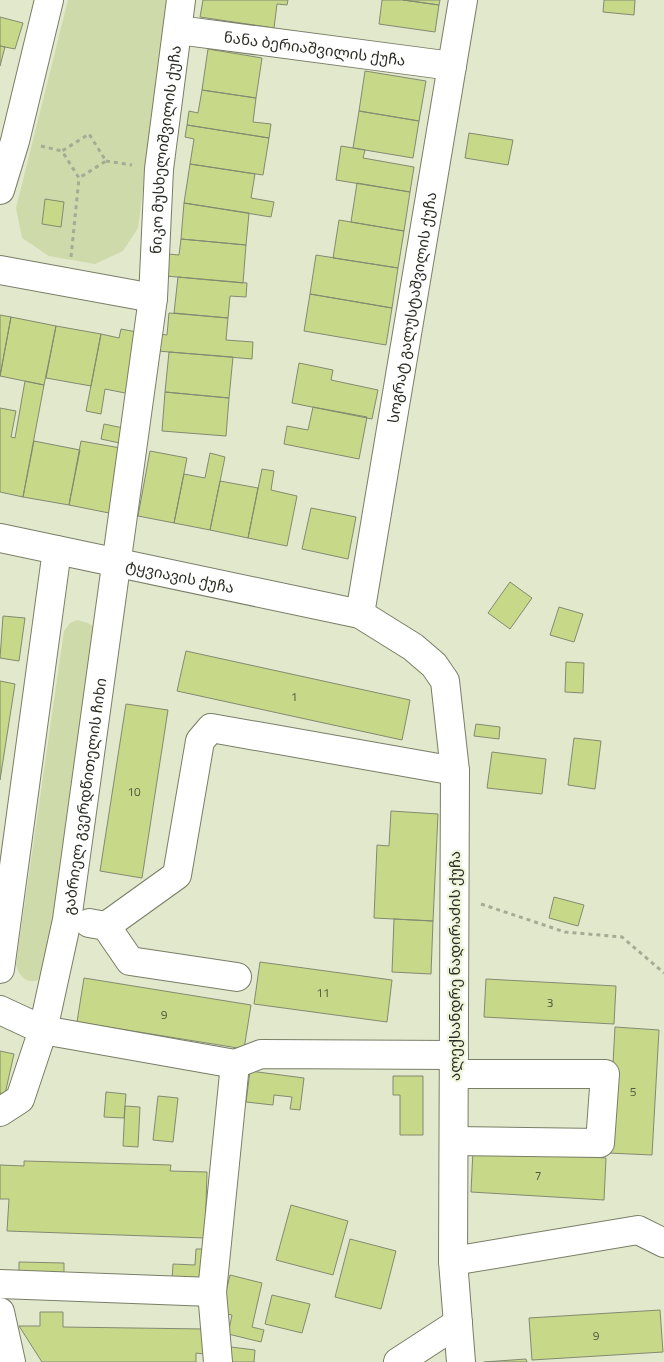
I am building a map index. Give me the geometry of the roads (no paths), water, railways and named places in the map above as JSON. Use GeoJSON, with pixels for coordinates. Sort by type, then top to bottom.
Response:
{"type":"FeatureCollection","features":[{"type":"Feature","properties":{"kind":"street","name":"ნიკო მუსხელიშვილის ქუჩა"},"geometry":{"type":"LineString","coordinates":[[118,563],[154,298],[159,169],[181,0]]}},
{"type":"Feature","properties":{"kind":"street","name":"სოგრატ გალუსტაშვილის ქუჩა"},"geometry":{"type":"LineString","coordinates":[[360,614],[463,0]]}},
{"type":"Feature","properties":{"kind":"street"},"geometry":{"type":"LineString","coordinates":[[0,190],[15,141],[45,1]]}},
{"type":"Feature","properties":{"kind":"street","name":"ნანა ბერიაშვილის ქუჩა"},"geometry":{"type":"LineString","coordinates":[[178,30],[452,66]]}},
{"type":"Feature","properties":{"kind":"street"},"geometry":{"type":"LineString","coordinates":[[0,270],[154,298]]}},
{"type":"Feature","properties":{"kind":"street","name":"ტყვიავის ქუჩა"},"geometry":{"type":"LineString","coordinates":[[0,538],[360,614]]}},
{"type":"Feature","properties":{"kind":"street"},"geometry":{"type":"LineString","coordinates":[[0,969],[58,550]]}},
{"type":"Feature","properties":{"kind":"street","name":"გაბრიელ გვერდწითელის ჩიხი"},"geometry":{"type":"LineString","coordinates":[[0,1112],[20,1099],[43,1030],[68,920],[118,563]]}},
{"type":"Feature","properties":{"kind":"street","name":"ალექსანდრე ნადირაძის ქუჩა"},"geometry":{"type":"LineString","coordinates":[[360,614],[414,647],[434,665],[445,682],[455,771],[453,1261],[461,1362]]}},
{"type":"Feature","properties":{"kind":"street"},"geometry":{"type":"LineString","coordinates":[[68,920],[106,926],[178,875],[200,741],[212,728],[455,771]]}},
{"type":"Feature","properties":{"kind":"street"},"geometry":{"type":"LineString","coordinates":[[106,926],[130,961],[237,977]]}},
{"type":"Feature","properties":{"kind":"street"},"geometry":{"type":"LineString","coordinates":[[0,1010],[43,1030],[235,1064],[261,1054],[605,1074],[600,1143],[454,1141]]}},
{"type":"Feature","properties":{"kind":"street"},"geometry":{"type":"LineString","coordinates":[[218,1362],[212,1292],[235,1064]]}},
{"type":"Feature","properties":{"kind":"street"},"geometry":{"type":"LineString","coordinates":[[453,1261],[638,1230],[664,1243]]}},
{"type":"Feature","properties":{"kind":"street"},"geometry":{"type":"LineString","coordinates":[[0,1284],[212,1292]]}},
{"type":"Feature","properties":{"kind":"street"},"geometry":{"type":"LineString","coordinates":[[0,1312],[10,1362]]}},
{"type":"Feature","properties":{"kind":"street"},"geometry":{"type":"LineString","coordinates":[[398,1362],[458,1323]]}}]}
